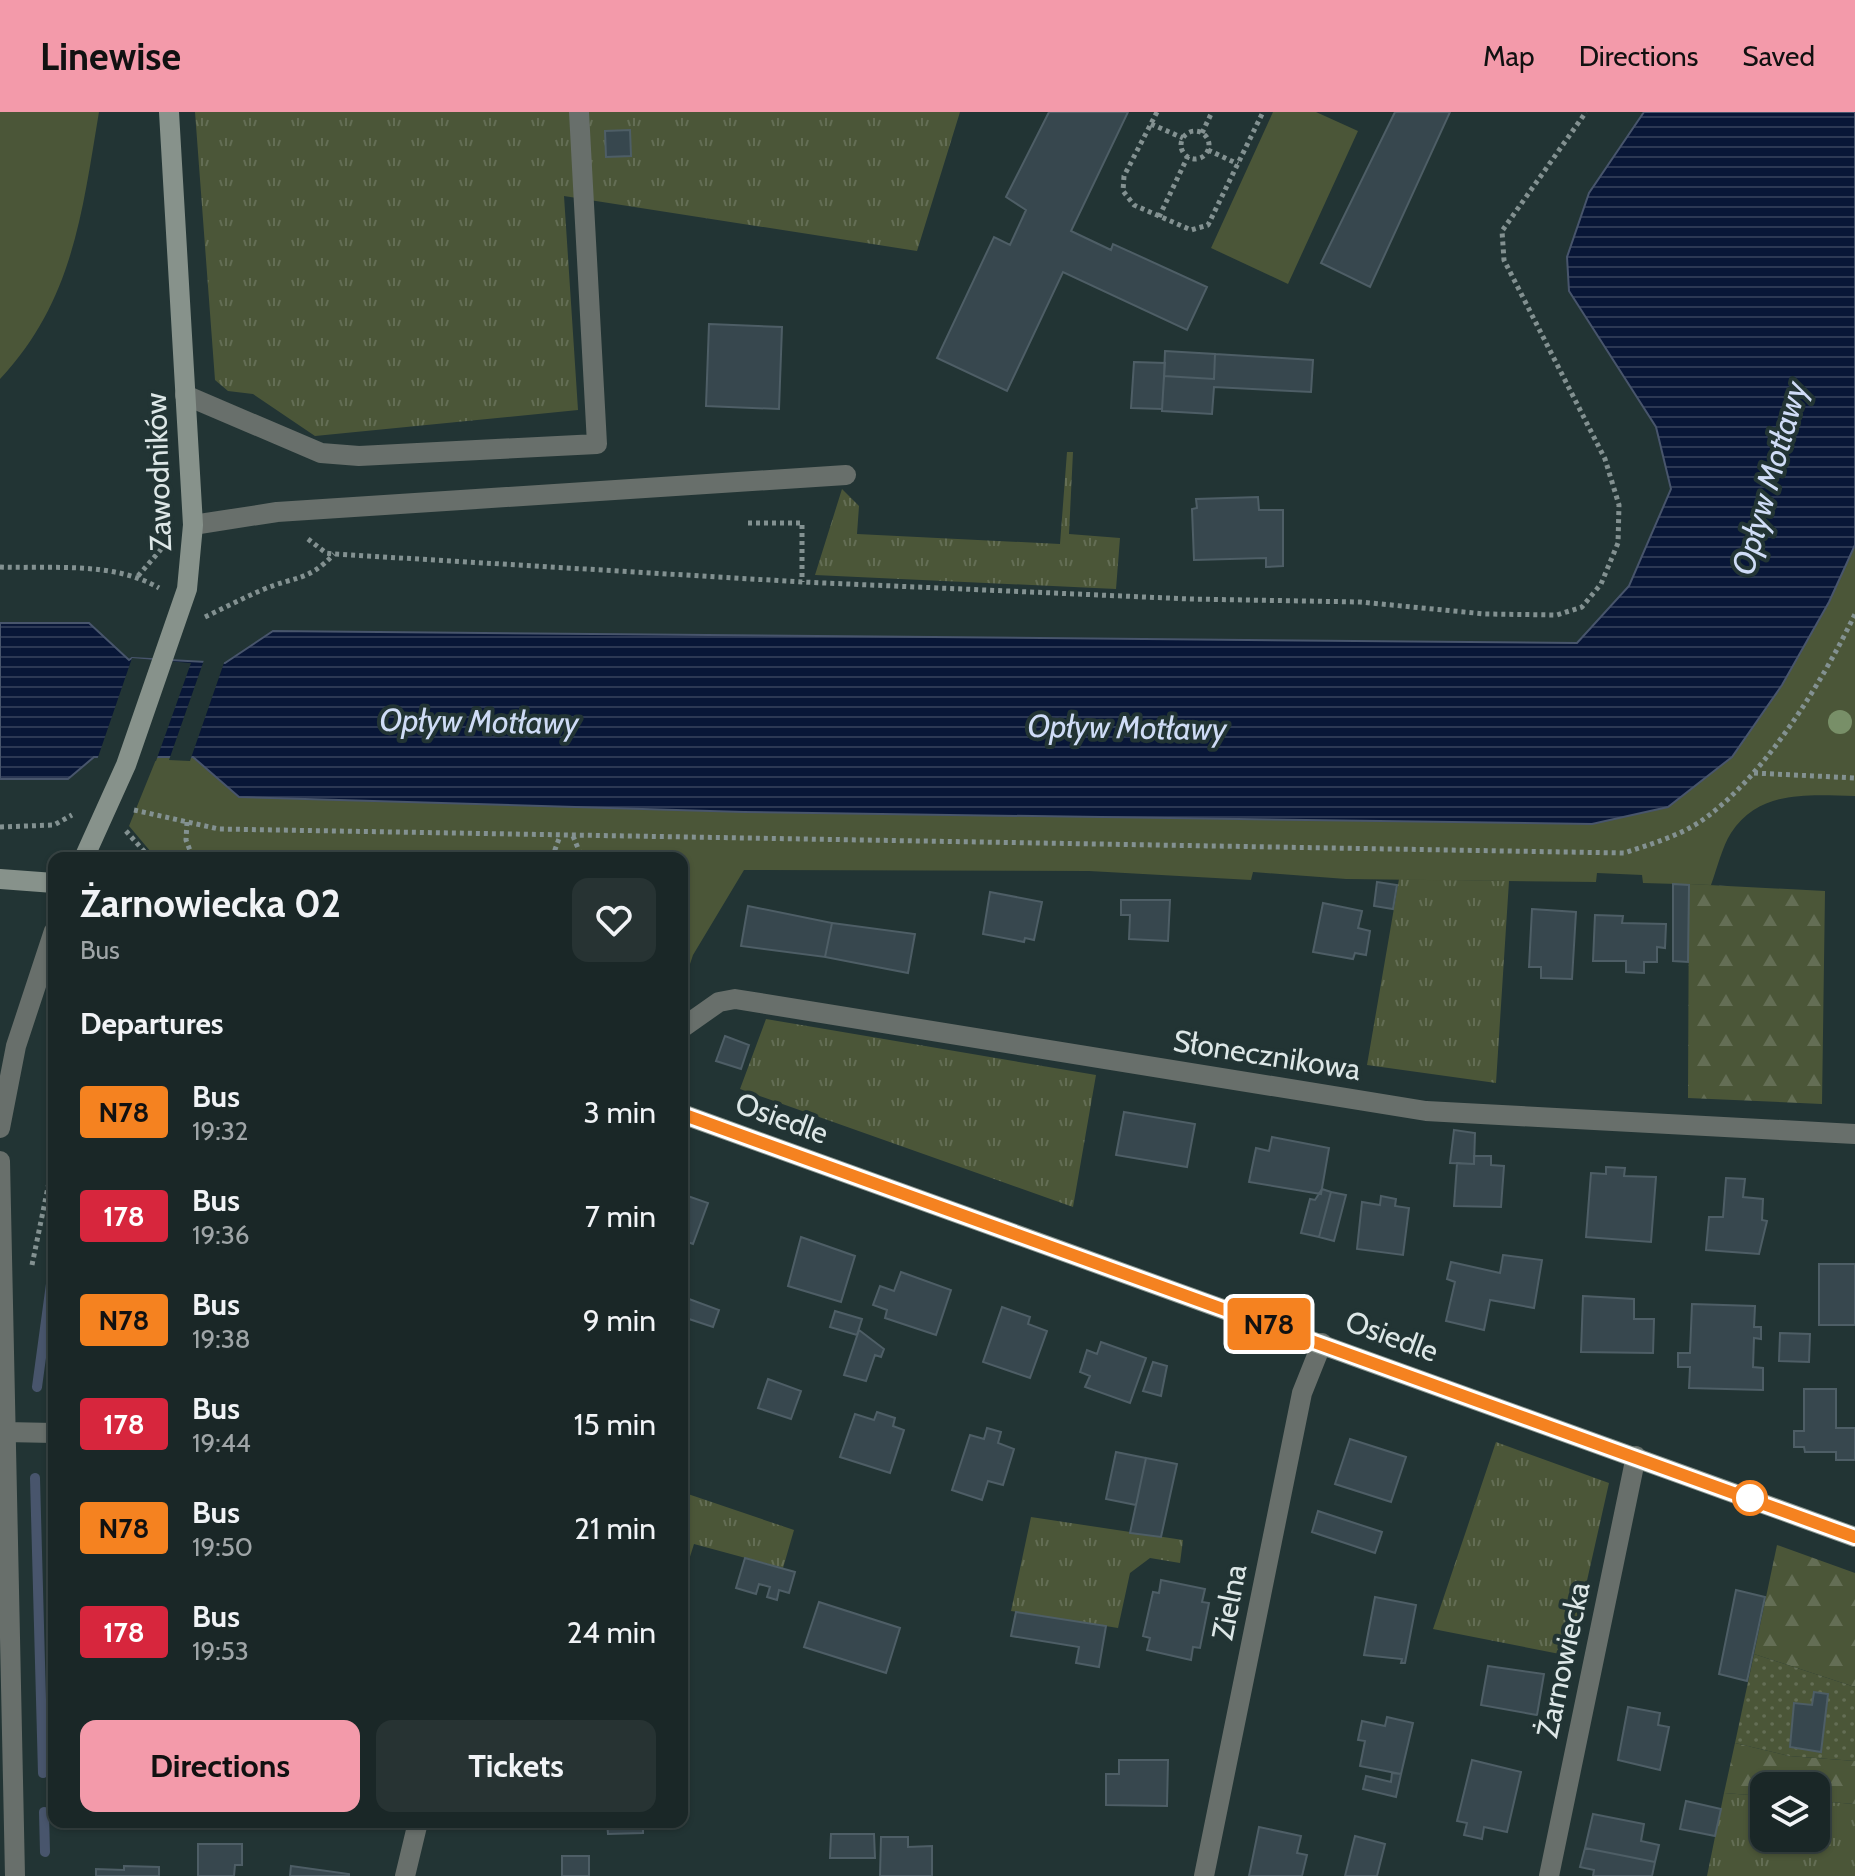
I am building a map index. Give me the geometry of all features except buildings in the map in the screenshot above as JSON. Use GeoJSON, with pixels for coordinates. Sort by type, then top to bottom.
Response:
{"type":"FeatureCollection","features":[{"type":"Feature","properties":{"kind":"street","name":"Zawodników"},"geometry":{"type":"LineString","coordinates":[[87,852],[126,765],[163,661],[192,564],[193,525],[169,112]]}},
{"type":"Feature","properties":{"kind":"street"},"geometry":{"type":"LineString","coordinates":[[185,395],[321,453],[359,456],[597,444],[579,112]]}},
{"type":"Feature","properties":{"kind":"street"},"geometry":{"type":"LineString","coordinates":[[193,525],[277,512],[846,475]]}},
{"type":"Feature","properties":{"kind":"street"},"geometry":{"type":"LineString","coordinates":[[0,879],[48,883]]}},
{"type":"Feature","properties":{"kind":"street"},"geometry":{"type":"LineString","coordinates":[[0,1128],[16,1046],[48,949]]}},
{"type":"Feature","properties":{"kind":"street","name":"Słonecznikowa"},"geometry":{"type":"LineString","coordinates":[[688,1024],[719,1002],[735,999],[1426,1111],[1855,1134]]}},
{"type":"Feature","properties":{"kind":"street","name":"Osiedle"},"geometry":{"type":"LineString","coordinates":[[688,1116],[1855,1537]]}},
{"type":"Feature","properties":{"kind":"street"},"geometry":{"type":"LineString","coordinates":[[0,1161],[15,1876]]}},
{"type":"Feature","properties":{"kind":"street","name":"Zielna"},"geometry":{"type":"LineString","coordinates":[[1204,1876],[1302,1393],[1322,1343]]}},
{"type":"Feature","properties":{"kind":"street"},"geometry":{"type":"LineString","coordinates":[[5,1432],[48,1433]]}},
{"type":"Feature","properties":{"kind":"street","name":"Żarnowiecka"},"geometry":{"type":"LineString","coordinates":[[1549,1876],[1636,1456]]}},
{"type":"Feature","properties":{"kind":"street"},"geometry":{"type":"LineString","coordinates":[[405,1876],[417,1828]]}},
{"type":"Feature","properties":{"kind":"path"},"geometry":{"type":"LineString","coordinates":[[1157,112],[1124,176],[1123,191],[1134,205],[1191,230],[1204,228],[1263,112]]}},
{"type":"Feature","properties":{"kind":"path"},"geometry":{"type":"LineString","coordinates":[[1202,133],[1212,112]]}},
{"type":"Feature","properties":{"kind":"path"},"geometry":{"type":"LineString","coordinates":[[277,512],[326,553],[334,554],[802,582],[1190,599],[1360,602],[1485,614],[1557,615],[1582,607],[1601,584],[1618,543],[1619,505],[1605,459],[1504,260],[1500,246],[1502,231],[1586,112]]}},
{"type":"Feature","properties":{"kind":"path"},"geometry":{"type":"LineString","coordinates":[[1151,124],[1183,138]]}},
{"type":"Feature","properties":{"kind":"path"},"geometry":{"type":"LineString","coordinates":[[1193,131],[1202,133],[1208,140],[1208,150],[1201,157],[1188,156],[1181,146],[1183,138],[1193,131]]}},
{"type":"Feature","properties":{"kind":"path"},"geometry":{"type":"LineString","coordinates":[[1208,150],[1238,164]]}},
{"type":"Feature","properties":{"kind":"path"},"geometry":{"type":"LineString","coordinates":[[1159,217],[1188,156]]}},
{"type":"Feature","properties":{"kind":"path"},"geometry":{"type":"LineString","coordinates":[[748,523],[802,523],[802,582]]}},
{"type":"Feature","properties":{"kind":"path"},"geometry":{"type":"LineString","coordinates":[[138,576],[167,542]]}},
{"type":"Feature","properties":{"kind":"path"},"geometry":{"type":"LineString","coordinates":[[196,621],[261,590],[309,576],[334,554]]}},
{"type":"Feature","properties":{"kind":"path"},"geometry":{"type":"LineString","coordinates":[[0,567],[101,570],[138,576],[183,598]]}},
{"type":"Feature","properties":{"kind":"path"},"geometry":{"type":"LineString","coordinates":[[129,809],[219,829],[1624,853],[1697,824],[1753,773],[1817,681],[1855,614]]}},
{"type":"Feature","properties":{"kind":"path"},"geometry":{"type":"LineString","coordinates":[[1753,773],[1855,778]]}},
{"type":"Feature","properties":{"kind":"path"},"geometry":{"type":"LineString","coordinates":[[2,828],[54,825],[79,809]]}},
{"type":"Feature","properties":{"kind":"path"},"geometry":{"type":"LineString","coordinates":[[187,822],[186,840],[191,852]]}},
{"type":"Feature","properties":{"kind":"path"},"geometry":{"type":"LineString","coordinates":[[123,827],[145,852]]}},
{"type":"Feature","properties":{"kind":"path"},"geometry":{"type":"LineString","coordinates":[[554,852],[560,836]]}},
{"type":"Feature","properties":{"kind":"path"},"geometry":{"type":"LineString","coordinates":[[573,836],[580,852]]}},
{"type":"Feature","properties":{"kind":"green space"},"geometry":{"type":"Polygon","coordinates":[[[0,112],[99,112],[79,220],[59,287],[25,349],[0,379],[0,112]]]}},
{"type":"Feature","properties":{"kind":"green space"},"geometry":{"type":"Polygon","coordinates":[[[195,112],[960,112],[917,251],[564,196],[578,410],[315,436],[253,394],[228,391],[215,380],[195,112]]]}},
{"type":"Feature","properties":{"kind":"green space"},"geometry":{"type":"Polygon","coordinates":[[[1273,112],[1316,112],[1358,131],[1288,284],[1211,248],[1273,112]]]}},
{"type":"Feature","properties":{"kind":"green space"},"geometry":{"type":"Polygon","coordinates":[[[1067,452],[1073,452],[1069,534],[1120,538],[1116,589],[815,575],[842,489],[859,506],[857,534],[1060,544],[1067,452]]]}},
{"type":"Feature","properties":{"kind":"green space"},"geometry":{"type":"Polygon","coordinates":[[[1855,545],[1855,796],[1787,798],[1756,809],[1731,833],[1711,885],[1643,883],[1642,875],[1597,873],[1596,882],[1346,879],[1253,872],[1251,880],[1089,871],[744,870],[693,955],[688,970],[688,852],[151,852],[129,826],[157,757],[193,757],[239,797],[744,812],[1782,685],[1829,602],[1855,545]]]}},
{"type":"Feature","properties":{"kind":"green space"},"geometry":{"type":"Polygon","coordinates":[[[1399,879],[1509,881],[1496,1083],[1367,1065],[1399,879]]]}},
{"type":"Feature","properties":{"kind":"green space"},"geometry":{"type":"Polygon","coordinates":[[[1689,884],[1825,891],[1822,1104],[1688,1098],[1689,884]]]}},
{"type":"Feature","properties":{"kind":"green space"},"geometry":{"type":"Polygon","coordinates":[[[766,1019],[1096,1075],[1073,1207],[740,1089],[766,1019]]]}},
{"type":"Feature","properties":{"kind":"green space"},"geometry":{"type":"Polygon","coordinates":[[[1496,1442],[1609,1483],[1570,1656],[1433,1629],[1496,1442]]]}},
{"type":"Feature","properties":{"kind":"green space"},"geometry":{"type":"Polygon","coordinates":[[[48,1453],[48,1548],[47,1455],[48,1453]]]}},
{"type":"Feature","properties":{"kind":"green space"},"geometry":{"type":"Polygon","coordinates":[[[688,1494],[794,1530],[783,1568],[694,1544],[688,1563],[688,1494]]]}},
{"type":"Feature","properties":{"kind":"green space"},"geometry":{"type":"Polygon","coordinates":[[[1031,1517],[1183,1540],[1180,1563],[1150,1558],[1130,1573],[1118,1628],[1011,1611],[1031,1517]]]}},
{"type":"Feature","properties":{"kind":"green space"},"geometry":{"type":"Polygon","coordinates":[[[1777,1545],[1855,1573],[1855,1687],[1754,1654],[1777,1545]]]}},
{"type":"Feature","properties":{"kind":"green space"},"geometry":{"type":"Polygon","coordinates":[[[1754,1654],[1855,1687],[1855,1761],[1789,1756],[1735,1743],[1754,1654]]]}},
{"type":"Feature","properties":{"kind":"green space"},"geometry":{"type":"Polygon","coordinates":[[[1735,1743],[1789,1756],[1855,1761],[1855,1804],[1830,1802],[1830,1772],[1750,1772],[1750,1795],[1724,1793],[1735,1743]]]}},
{"type":"Feature","properties":{"kind":"green space"},"geometry":{"type":"Polygon","coordinates":[[[1724,1793],[1750,1795],[1750,1852],[1830,1852],[1830,1802],[1855,1804],[1855,1876],[1707,1876],[1724,1793]]]}},
{"type":"Feature","properties":{"kind":"water","name":"Opływ Motławy"},"geometry":{"type":"Polygon","coordinates":[[[1644,112],[1855,112],[1855,545],[1829,602],[1782,685],[1732,757],[1668,807],[1592,824],[744,812],[239,797],[193,757],[94,757],[68,779],[0,779],[0,623],[89,623],[129,660],[225,663],[273,631],[1577,643],[1629,586],[1671,489],[1656,427],[1569,291],[1567,257],[1589,193],[1644,112]]]}},
{"type":"Feature","properties":{"kind":"pier"},"geometry":{"type":"Polygon","coordinates":[[[132,658],[191,663],[156,761],[100,761],[97,760],[132,658]]]}},
{"type":"Feature","properties":{"kind":"pier"},"geometry":{"type":"Polygon","coordinates":[[[204,660],[225,660],[190,761],[169,760],[204,660]]]}},
{"type":"Feature","properties":{"kind":"waterway"},"geometry":{"type":"LineString","coordinates":[[37,1387],[48,1306]]}},
{"type":"Feature","properties":{"kind":"waterway"},"geometry":{"type":"LineString","coordinates":[[35,1478],[43,1773]]}},
{"type":"Feature","properties":{"kind":"waterway"},"geometry":{"type":"LineString","coordinates":[[44,1812],[45,1852]]}},
{"type":"Feature","properties":{"kind":"bus line","name":"N78"},"geometry":{"type":"LineString","coordinates":[[688,1116],[1855,1537]]}}]}
